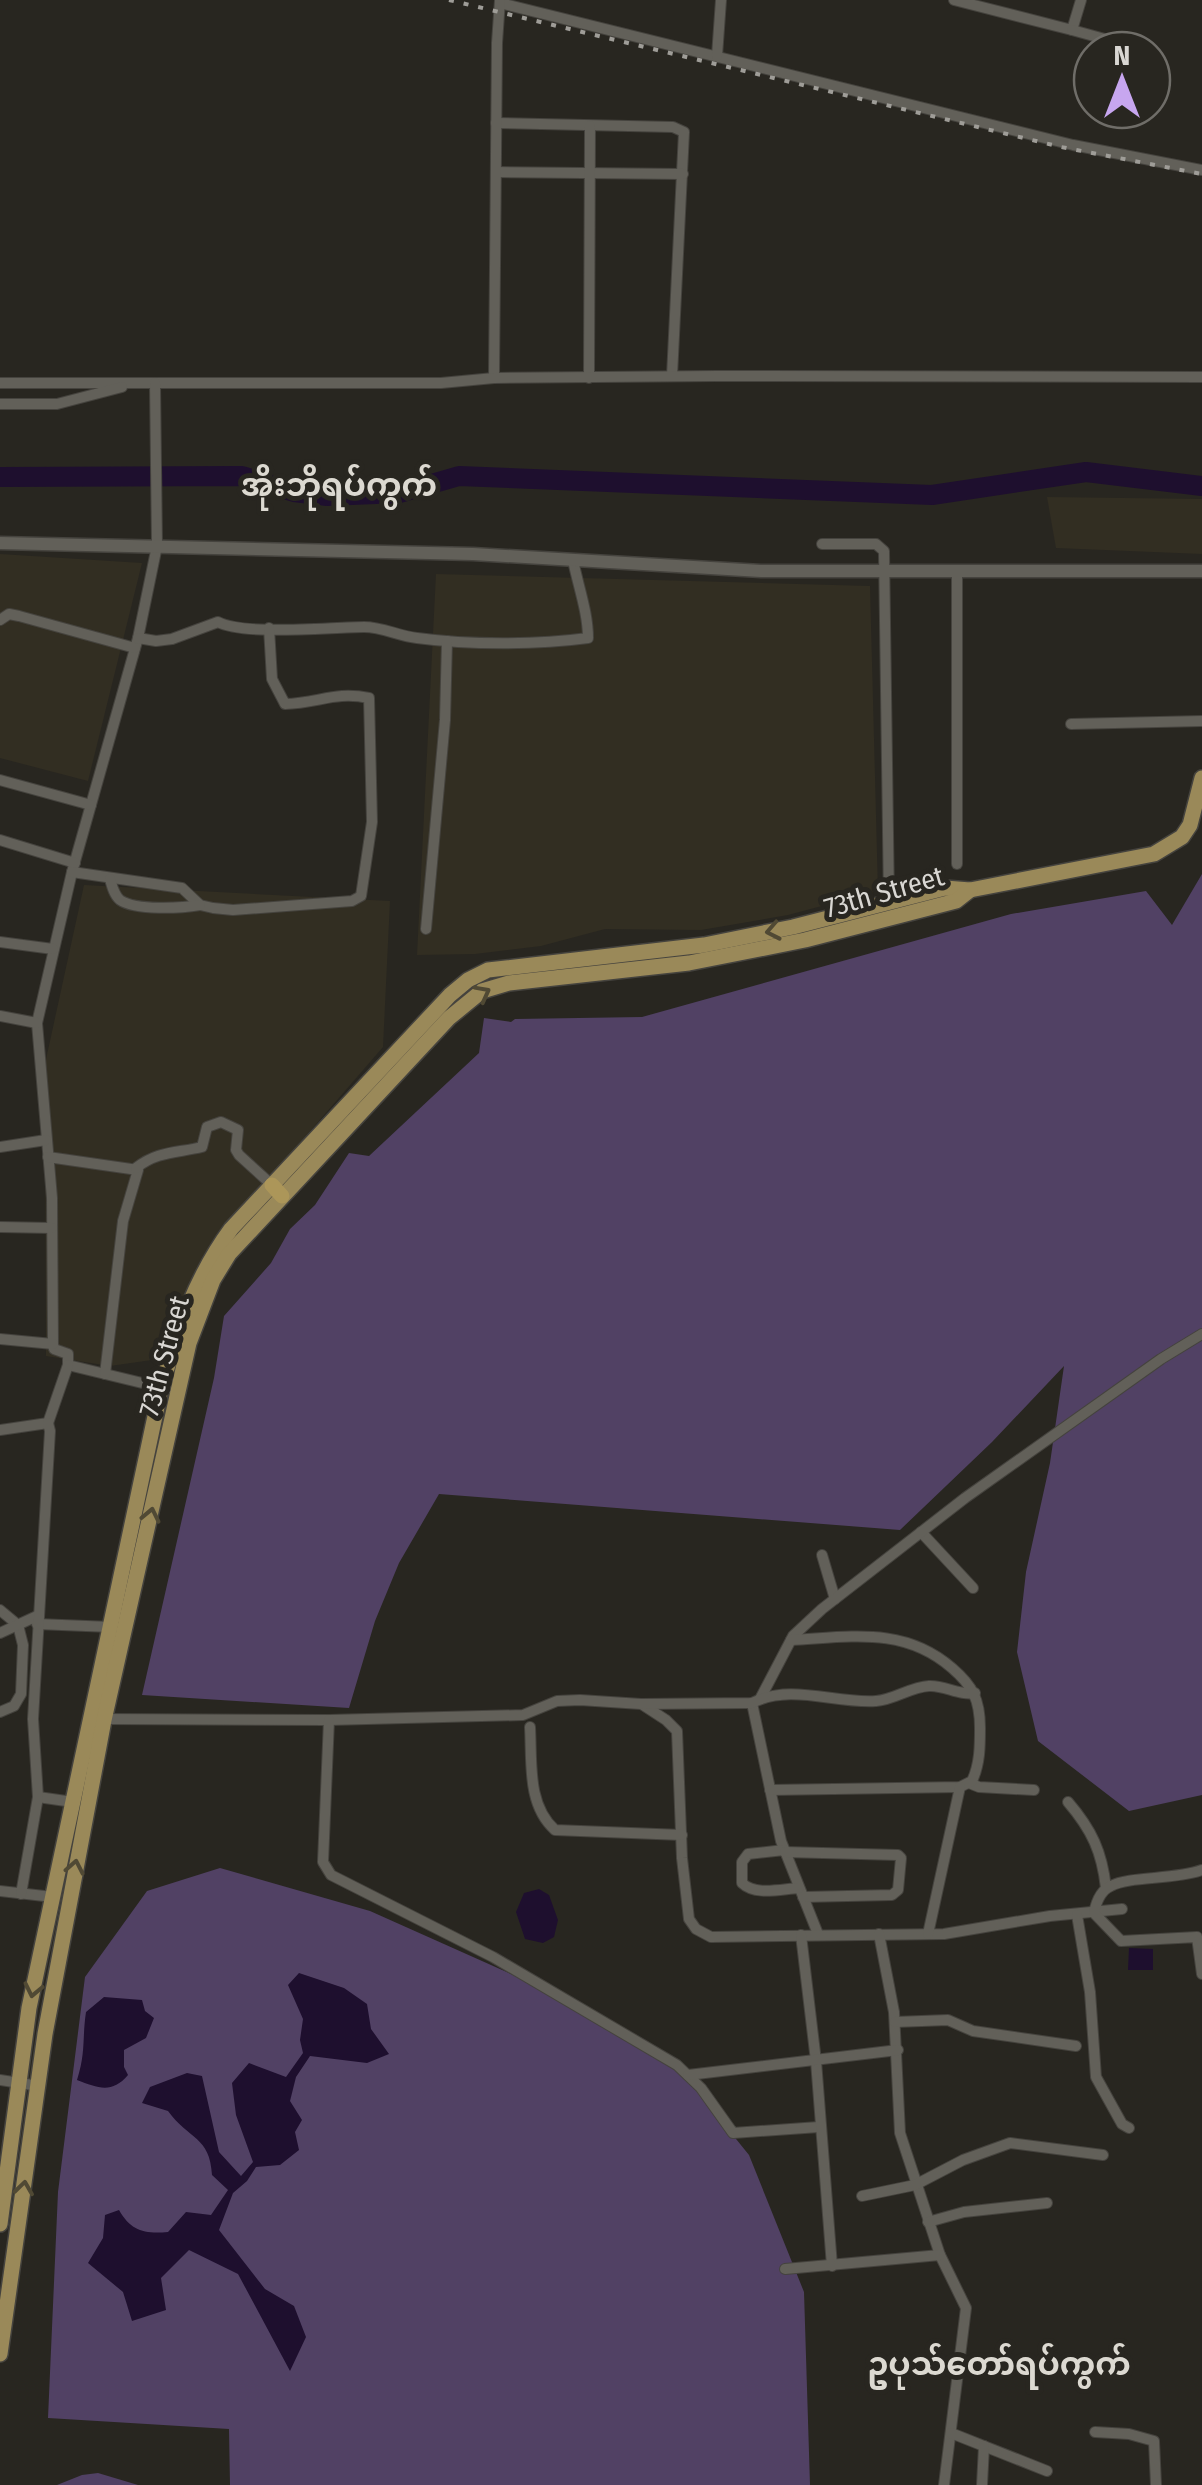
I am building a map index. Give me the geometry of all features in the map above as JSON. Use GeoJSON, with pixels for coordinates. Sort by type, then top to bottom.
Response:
{"type":"FeatureCollection","features":[{"type":"Feature","properties":{"kind":"main road"},"geometry":{"type":"LineString","coordinates":[[970,890],[1154,854],[1182,837],[1190,825],[1202,778]]}},
{"type":"Feature","properties":{"kind":"main road","name":"73th Street"},"geometry":{"type":"LineString","coordinates":[[0,2224],[8,2081],[29,2008],[73,1802],[194,1327],[228,1254],[277,1190],[450,995],[480,973],[704,944],[792,928],[945,888],[970,890]]}},
{"type":"Feature","properties":{"kind":"main road","name":"73th Street"},"geometry":{"type":"LineString","coordinates":[[0,2354],[45,2034],[111,1627],[161,1388],[196,1282],[231,1230],[482,991],[509,983],[690,964],[805,940],[956,900],[970,890]]}},
{"type":"Feature","properties":{"kind":"street"},"geometry":{"type":"LineString","coordinates":[[717,56],[720,0]]}},
{"type":"Feature","properties":{"kind":"street"},"geometry":{"type":"LineString","coordinates":[[954,0],[1072,30],[1080,0]]}},
{"type":"Feature","properties":{"kind":"street"},"geometry":{"type":"LineString","coordinates":[[494,378],[500,1],[1073,145],[1202,170]]}},
{"type":"Feature","properties":{"kind":"street"},"geometry":{"type":"LineString","coordinates":[[496,123],[679,128],[684,132],[672,376]]}},
{"type":"Feature","properties":{"kind":"street"},"geometry":{"type":"LineString","coordinates":[[590,126],[590,378]]}},
{"type":"Feature","properties":{"kind":"street"},"geometry":{"type":"LineString","coordinates":[[496,172],[684,174]]}},
{"type":"Feature","properties":{"kind":"street"},"geometry":{"type":"LineString","coordinates":[[0,382],[440,383],[494,378],[672,376],[1202,376]]}},
{"type":"Feature","properties":{"kind":"street"},"geometry":{"type":"LineString","coordinates":[[0,404],[56,404],[136,383]]}},
{"type":"Feature","properties":{"kind":"street"},"geometry":{"type":"LineString","coordinates":[[21,1894],[38,1796],[33,1719],[48,1423],[68,1365],[68,1354],[54,1349],[53,1344],[52,1228],[37,1023],[74,867],[137,643],[157,546],[155,383]]}},
{"type":"Feature","properties":{"kind":"street"},"geometry":{"type":"LineString","coordinates":[[0,544],[352,550],[761,571],[1202,571]]}},
{"type":"Feature","properties":{"kind":"street"},"geometry":{"type":"LineString","coordinates":[[822,544],[880,545],[884,551],[890,902]]}},
{"type":"Feature","properties":{"kind":"street"},"geometry":{"type":"LineString","coordinates":[[0,620],[8,614],[137,643],[172,639],[218,622],[226,626],[269,628],[370,627],[447,641],[588,638],[588,618],[573,560]]}},
{"type":"Feature","properties":{"kind":"street"},"geometry":{"type":"LineString","coordinates":[[956,570],[957,864]]}},
{"type":"Feature","properties":{"kind":"street"},"geometry":{"type":"LineString","coordinates":[[110,878],[118,898],[125,902],[170,908],[200,905],[233,910],[352,901],[362,892],[373,782],[369,698],[346,693],[285,704],[272,679],[269,628]]}},
{"type":"Feature","properties":{"kind":"street"},"geometry":{"type":"LineString","coordinates":[[426,930],[445,720],[447,641]]}},
{"type":"Feature","properties":{"kind":"street"},"geometry":{"type":"LineString","coordinates":[[1070,724],[1202,721]]}},
{"type":"Feature","properties":{"kind":"street"},"geometry":{"type":"LineString","coordinates":[[0,780],[91,805]]}},
{"type":"Feature","properties":{"kind":"street"},"geometry":{"type":"LineString","coordinates":[[0,840],[110,878],[182,888],[200,905]]}},
{"type":"Feature","properties":{"kind":"street"},"geometry":{"type":"LineString","coordinates":[[0,942],[53,950]]}},
{"type":"Feature","properties":{"kind":"street"},"geometry":{"type":"LineString","coordinates":[[0,1016],[37,1023]]}},
{"type":"Feature","properties":{"kind":"street"},"geometry":{"type":"LineString","coordinates":[[48,1156],[136,1168],[165,1152],[202,1148],[206,1127],[220,1122],[238,1130],[238,1155],[277,1190]]}},
{"type":"Feature","properties":{"kind":"street"},"geometry":{"type":"LineString","coordinates":[[0,1147],[46,1140]]}},
{"type":"Feature","properties":{"kind":"street"},"geometry":{"type":"LineString","coordinates":[[106,1374],[123,1221],[138,1174],[136,1168]]}},
{"type":"Feature","properties":{"kind":"street"},"geometry":{"type":"LineString","coordinates":[[0,1228],[52,1228]]}},
{"type":"Feature","properties":{"kind":"street"},"geometry":{"type":"LineString","coordinates":[[818,1934],[785,1851],[770,1790],[756,1701],[791,1640],[835,1599],[921,1532],[1161,1359],[1202,1334]]}},
{"type":"Feature","properties":{"kind":"street"},"geometry":{"type":"LineString","coordinates":[[0,1340],[53,1344]]}},
{"type":"Feature","properties":{"kind":"street"},"geometry":{"type":"LineString","coordinates":[[68,1365],[178,1391]]}},
{"type":"Feature","properties":{"kind":"street"},"geometry":{"type":"LineString","coordinates":[[0,1430],[48,1423]]}},
{"type":"Feature","properties":{"kind":"street"},"geometry":{"type":"LineString","coordinates":[[921,1532],[972,1588]]}},
{"type":"Feature","properties":{"kind":"street"},"geometry":{"type":"LineString","coordinates":[[822,1555],[835,1599]]}},
{"type":"Feature","properties":{"kind":"street"},"geometry":{"type":"LineString","coordinates":[[0,1610],[18,1625],[23,1645],[21,1694],[14,1706],[0,1712]]}},
{"type":"Feature","properties":{"kind":"street"},"geometry":{"type":"LineString","coordinates":[[0,1634],[37,1620],[111,1627]]}},
{"type":"Feature","properties":{"kind":"street"},"geometry":{"type":"LineString","coordinates":[[791,1640],[875,1637],[914,1643],[936,1654],[976,1693],[980,1712],[979,1760],[974,1778],[965,1785],[928,1934]]}},
{"type":"Feature","properties":{"kind":"street"},"geometry":{"type":"LineString","coordinates":[[97,1719],[329,1720],[523,1715],[558,1701],[756,1701],[807,1693],[877,1701],[930,1686],[976,1693]]}},
{"type":"Feature","properties":{"kind":"street"},"geometry":{"type":"LineString","coordinates":[[640,1704],[677,1731],[686,1903],[696,1929],[711,1936],[928,1934],[1122,1909]]}},
{"type":"Feature","properties":{"kind":"street"},"geometry":{"type":"LineString","coordinates":[[329,1720],[323,1862],[326,1871],[573,2002],[666,2058],[688,2075],[736,2134],[820,2127]]}},
{"type":"Feature","properties":{"kind":"street"},"geometry":{"type":"LineString","coordinates":[[530,1728],[534,1798],[543,1819],[555,1830],[682,1836]]}},
{"type":"Feature","properties":{"kind":"street"},"geometry":{"type":"LineString","coordinates":[[770,1790],[965,1785],[1034,1790]]}},
{"type":"Feature","properties":{"kind":"street"},"geometry":{"type":"LineString","coordinates":[[38,1796],[73,1802]]}},
{"type":"Feature","properties":{"kind":"street"},"geometry":{"type":"LineString","coordinates":[[1068,1802],[1094,1836],[1103,1856],[1106,1888],[1094,1913]]}},
{"type":"Feature","properties":{"kind":"street"},"geometry":{"type":"LineString","coordinates":[[785,1851],[898,1854],[898,1890],[892,1895],[745,1888],[742,1862],[748,1854],[785,1851]]}},
{"type":"Feature","properties":{"kind":"street"},"geometry":{"type":"LineString","coordinates":[[1106,1888],[1202,1870]]}},
{"type":"Feature","properties":{"kind":"street"},"geometry":{"type":"LineString","coordinates":[[0,1891],[54,1897]]}},
{"type":"Feature","properties":{"kind":"street"},"geometry":{"type":"LineString","coordinates":[[1094,1913],[1121,1940],[1197,1937],[1202,1974]]}},
{"type":"Feature","properties":{"kind":"street"},"geometry":{"type":"LineString","coordinates":[[1077,1914],[1090,1992],[1096,2077],[1122,2124],[1129,2128]]}},
{"type":"Feature","properties":{"kind":"street"},"geometry":{"type":"LineString","coordinates":[[878,1934],[898,2050],[900,2133],[940,2255],[966,2308],[944,2485]]}},
{"type":"Feature","properties":{"kind":"street"},"geometry":{"type":"LineString","coordinates":[[801,1935],[816,2060],[832,2266]]}},
{"type":"Feature","properties":{"kind":"street"},"geometry":{"type":"LineString","coordinates":[[894,2022],[948,2020],[973,2031],[1076,2046]]}},
{"type":"Feature","properties":{"kind":"street"},"geometry":{"type":"LineString","coordinates":[[688,2075],[898,2050]]}},
{"type":"Feature","properties":{"kind":"street"},"geometry":{"type":"LineString","coordinates":[[8,2081],[38,2086]]}},
{"type":"Feature","properties":{"kind":"street"},"geometry":{"type":"LineString","coordinates":[[862,2196],[915,2184],[1010,2142],[1103,2156]]}},
{"type":"Feature","properties":{"kind":"street"},"geometry":{"type":"LineString","coordinates":[[928,2222],[964,2212],[1047,2203]]}},
{"type":"Feature","properties":{"kind":"street"},"geometry":{"type":"LineString","coordinates":[[785,2269],[940,2255]]}},
{"type":"Feature","properties":{"kind":"street"},"geometry":{"type":"LineString","coordinates":[[1096,2432],[1129,2434],[1154,2441],[1156,2485]]}},
{"type":"Feature","properties":{"kind":"street"},"geometry":{"type":"LineString","coordinates":[[950,2433],[1047,2471]]}},
{"type":"Feature","properties":{"kind":"street"},"geometry":{"type":"LineString","coordinates":[[982,2485],[984,2446]]}},
{"type":"Feature","properties":{"kind":"shaded area"},"geometry":{"type":"Polygon","coordinates":[[[1047,497],[1202,499],[1202,554],[1056,548],[1047,497]]]}},
{"type":"Feature","properties":{"kind":"shaded area"},"geometry":{"type":"Polygon","coordinates":[[[0,554],[142,563],[88,781],[0,758],[0,554]]]}},
{"type":"Feature","properties":{"kind":"shaded area"},"geometry":{"type":"Polygon","coordinates":[[[436,574],[870,586],[878,891],[788,915],[701,930],[605,929],[541,946],[475,954],[417,955],[436,574]]]}},
{"type":"Feature","properties":{"kind":"shaded area"},"geometry":{"type":"Polygon","coordinates":[[[1202,874],[1202,1795],[1129,1811],[1038,1741],[1017,1652],[1026,1572],[1050,1463],[1064,1366],[900,1530],[439,1494],[399,1563],[375,1621],[349,1708],[142,1695],[214,1378],[224,1316],[271,1263],[290,1229],[315,1205],[349,1153],[369,1156],[479,1053],[484,1018],[511,1022],[642,1017],[1011,914],[1146,891],[1172,925],[1202,874]]]}},
{"type":"Feature","properties":{"kind":"shaded area"},"geometry":{"type":"Polygon","coordinates":[[[84,885],[390,901],[383,1047],[216,1240],[159,1359],[110,1366],[46,1356],[45,1064],[84,885]]]}},
{"type":"Feature","properties":{"kind":"shaded area"},"geometry":{"type":"Polygon","coordinates":[[[220,1868],[370,1911],[531,1983],[677,2066],[749,2155],[804,2292],[810,2485],[230,2485],[229,2429],[48,2418],[58,2192],[85,1977],[147,1891],[220,1868]]]}},
{"type":"Feature","properties":{"kind":"shaded area"},"geometry":{"type":"Polygon","coordinates":[[[539,1889],[549,1895],[558,1920],[554,1937],[543,1943],[525,1939],[516,1912],[524,1893],[539,1889]]]}},
{"type":"Feature","properties":{"kind":"shaded area"},"geometry":{"type":"Polygon","coordinates":[[[1129,1948],[1153,1949],[1153,1970],[1128,1970],[1129,1948]]]}},
{"type":"Feature","properties":{"kind":"shaded area"},"geometry":{"type":"Polygon","coordinates":[[[299,1973],[344,1988],[367,2004],[371,2029],[389,2054],[367,2063],[310,2056],[296,2077],[290,2101],[302,2120],[295,2132],[299,2150],[280,2165],[256,2167],[233,2193],[219,2230],[265,2289],[294,2306],[306,2337],[290,2371],[238,2274],[189,2250],[161,2278],[166,2310],[132,2321],[123,2292],[88,2263],[103,2238],[105,2215],[119,2210],[139,2230],[168,2232],[186,2212],[211,2215],[228,2190],[212,2175],[203,2145],[168,2111],[142,2103],[150,2087],[187,2073],[202,2076],[219,2152],[241,2176],[253,2162],[236,2115],[232,2083],[249,2063],[286,2077],[303,2053],[303,2019],[288,1985],[299,1973]]]}},
{"type":"Feature","properties":{"kind":"shaded area"},"geometry":{"type":"Polygon","coordinates":[[[104,1997],[142,2000],[145,2011],[154,2018],[146,2038],[124,2050],[128,2075],[116,2085],[104,2088],[77,2080],[86,2012],[104,1997]]]}},
{"type":"Feature","properties":{"kind":"shaded area"},"geometry":{"type":"Polygon","coordinates":[[[98,2473],[138,2485],[57,2485],[82,2475],[98,2473]]]}},
{"type":"Feature","properties":{"kind":"waterway"},"geometry":{"type":"LineString","coordinates":[[0,477],[242,476],[294,492],[327,496],[400,493],[459,476],[932,495],[1086,472],[1202,486]]}},
{"type":"Feature","properties":{"kind":"railway"},"geometry":{"type":"LineString","coordinates":[[449,0],[1061,147],[1202,174]]}},
{"type":"Feature","properties":{"kind":"district","name":"အိုးဘိုရပ်ကွက်"},"geometry":{"type":"Point","coordinates":[339,485]}},
{"type":"Feature","properties":{"kind":"district","name":"ဥပုသ်တော်ရပ်ကွက်"},"geometry":{"type":"Point","coordinates":[999,2364]}}]}
